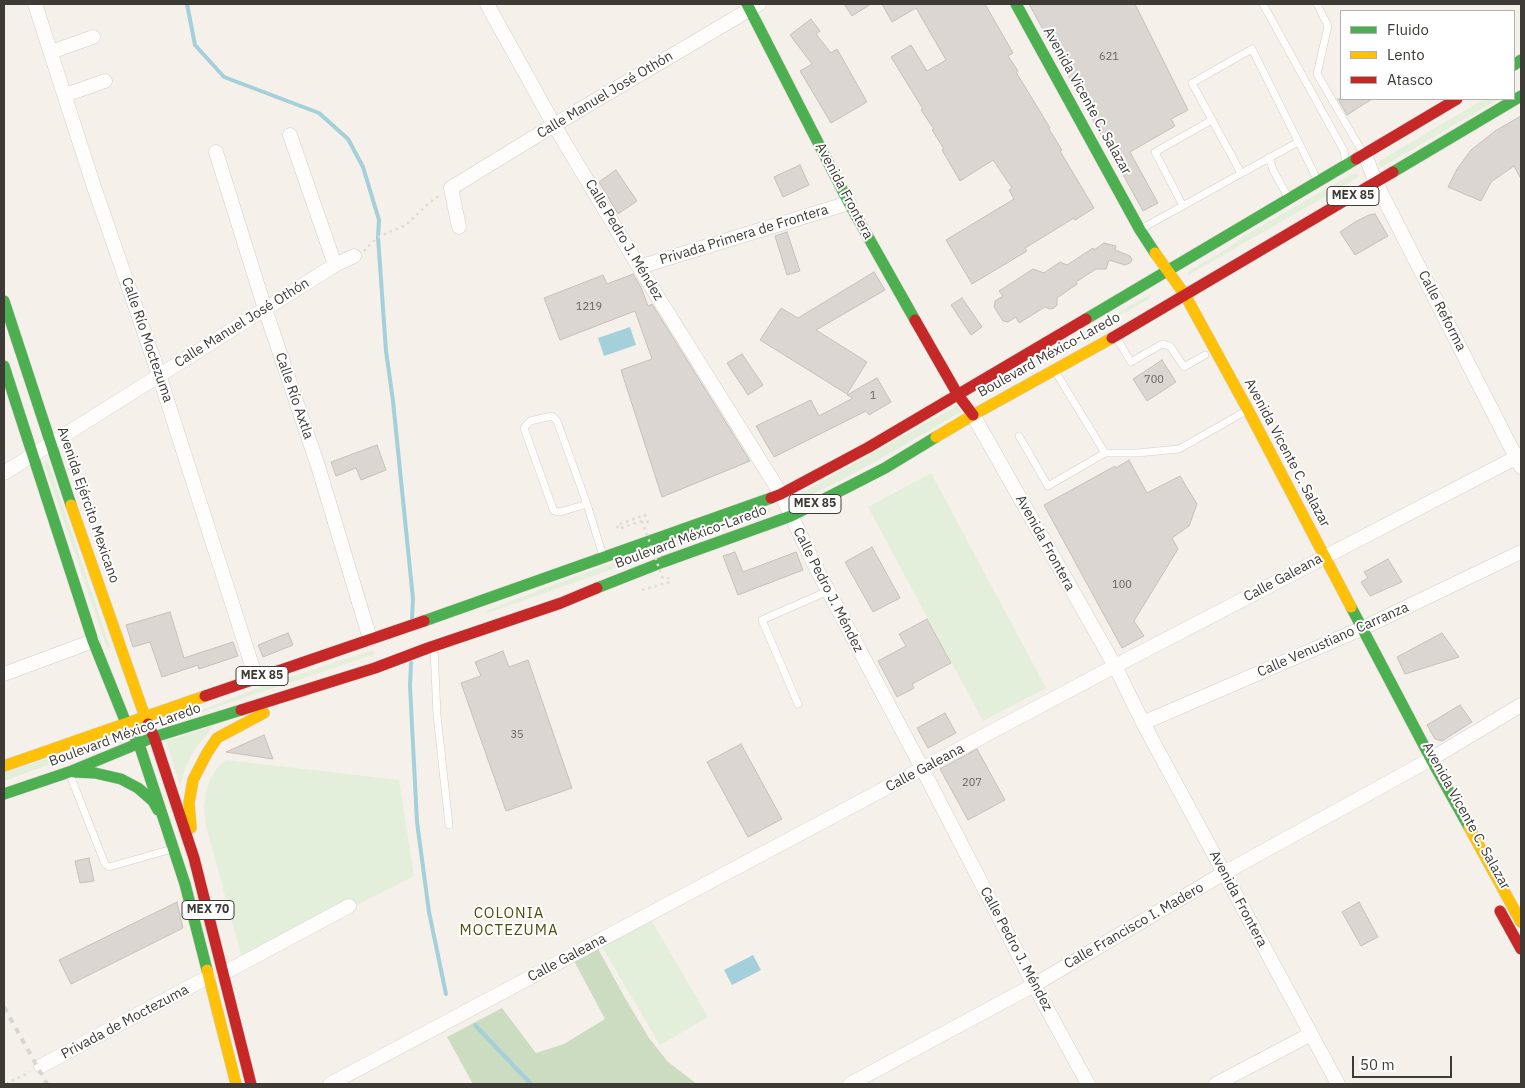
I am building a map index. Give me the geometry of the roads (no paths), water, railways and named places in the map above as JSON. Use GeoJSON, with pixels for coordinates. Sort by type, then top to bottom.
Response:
{"type":"FeatureCollection","features":[{"type":"Feature","properties":{"kind":"main road","name":"Avenida Vicente C. Salazar"},"geometry":{"type":"LineString","coordinates":[[1016,4],[1152,249],[1320,563],[1353,631],[1423,763],[1521,922]]}},
{"type":"Feature","properties":{"kind":"main road","name":"Avenida Frontera"},"geometry":{"type":"LineString","coordinates":[[752,6],[849,203],[958,394],[973,415]]}},
{"type":"Feature","properties":{"kind":"main road","name":"Boulevard México-Laredo"},"geometry":{"type":"LineString","coordinates":[[4,766],[456,610],[781,494],[869,447],[1456,100]]}},
{"type":"Feature","properties":{"kind":"main road","name":"Boulevard México-Laredo"},"geometry":{"type":"LineString","coordinates":[[4,794],[69,772],[154,738],[375,668],[560,603],[663,562],[791,516],[885,468],[973,415],[1179,301],[1514,100]]}},
{"type":"Feature","properties":{"kind":"main road","name":"Avenida Ejército Mexicano"},"geometry":{"type":"LineString","coordinates":[[4,301],[50,443],[145,718]]}},
{"type":"Feature","properties":{"kind":"main road"},"geometry":{"type":"LineString","coordinates":[[4,366],[93,641],[126,724]]}},
{"type":"Feature","properties":{"kind":"main road","name":"Avenida Vicente C. Salazar"},"geometry":{"type":"LineString","coordinates":[[1292,519],[1320,563]]}},
{"type":"Feature","properties":{"kind":"main road"},"geometry":{"type":"LineString","coordinates":[[194,858],[189,803],[193,780],[217,738],[315,686]]}},
{"type":"Feature","properties":{"kind":"main road","name":"MEX 70"},"geometry":{"type":"LineString","coordinates":[[145,718],[154,738],[194,858],[251,1084]]}},
{"type":"Feature","properties":{"kind":"main road","name":"MEX 70"},"geometry":{"type":"LineString","coordinates":[[126,724],[139,744],[174,848],[236,1084]]}},
{"type":"Feature","properties":{"kind":"main road"},"geometry":{"type":"LineString","coordinates":[[69,772],[106,775],[121,779],[138,788],[153,801],[166,824]]}},
{"type":"Feature","properties":{"kind":"main road","name":"Avenida Vicente C. Salazar"},"geometry":{"type":"LineString","coordinates":[[1497,905],[1521,948]]}},
{"type":"Feature","properties":{"kind":"street","name":"Calle Río Moctezuma"},"geometry":{"type":"LineString","coordinates":[[35,4],[93,184],[159,374],[256,678]]}},
{"type":"Feature","properties":{"kind":"street","name":"Calle Pedro J. Méndez"},"geometry":{"type":"LineString","coordinates":[[486,4],[554,125],[639,267],[781,494],[828,591],[1034,985],[1088,1084]]}},
{"type":"Feature","properties":{"kind":"street","name":"Calle Manuel José Othón"},"geometry":{"type":"LineString","coordinates":[[459,227],[451,188],[752,6]]}},
{"type":"Feature","properties":{"kind":"street"},"geometry":{"type":"LineString","coordinates":[[51,52],[93,37]]}},
{"type":"Feature","properties":{"kind":"street"},"geometry":{"type":"LineString","coordinates":[[64,95],[105,81]]}},
{"type":"Feature","properties":{"kind":"street"},"geometry":{"type":"LineString","coordinates":[[290,136],[335,265]]}},
{"type":"Feature","properties":{"kind":"street","name":"Calle Río Axtla"},"geometry":{"type":"LineString","coordinates":[[216,152],[265,308],[374,638]]}},
{"type":"Feature","properties":{"kind":"street","name":"Calle Reforma"},"geometry":{"type":"LineString","coordinates":[[1365,155],[1376,183],[1520,460]]}},
{"type":"Feature","properties":{"kind":"street","name":"Privada Primera de Frontera"},"geometry":{"type":"LineString","coordinates":[[639,267],[849,203]]}},
{"type":"Feature","properties":{"kind":"street","name":"Calle Manuel José Othón"},"geometry":{"type":"LineString","coordinates":[[4,473],[265,308],[335,265],[354,256]]}},
{"type":"Feature","properties":{"kind":"street","name":"Avenida Frontera"},"geometry":{"type":"LineString","coordinates":[[973,415],[1114,666],[1143,724],[1338,1084]]}},
{"type":"Feature","properties":{"kind":"street","name":"Calle Galeana"},"geometry":{"type":"LineString","coordinates":[[330,1084],[352,1079],[1114,666],[1520,460]]}},
{"type":"Feature","properties":{"kind":"street","name":"Calle Venustiano Carranza"},"geometry":{"type":"LineString","coordinates":[[1143,724],[1353,631],[1521,552]]}},
{"type":"Feature","properties":{"kind":"street"},"geometry":{"type":"LineString","coordinates":[[4,674],[93,641]]}},
{"type":"Feature","properties":{"kind":"street","name":"Calle Francisco I. Madero"},"geometry":{"type":"LineString","coordinates":[[850,1084],[1034,985],[1224,873],[1423,763],[1521,705]]}},
{"type":"Feature","properties":{"kind":"street"},"geometry":{"type":"LineString","coordinates":[[224,973],[349,906]]}},
{"type":"Feature","properties":{"kind":"street","name":"Privada de Moctezuma"},"geometry":{"type":"LineString","coordinates":[[35,1069],[208,978]]}},
{"type":"Feature","properties":{"kind":"street"},"geometry":{"type":"LineString","coordinates":[[1216,1084],[1311,1034]]}},
{"type":"Feature","properties":{"kind":"lane"},"geometry":{"type":"LineString","coordinates":[[1263,4],[1344,151],[1346,165]]}},
{"type":"Feature","properties":{"kind":"lane"},"geometry":{"type":"LineString","coordinates":[[1317,4],[1328,26],[1316,74],[1356,144],[1365,155]]}},
{"type":"Feature","properties":{"kind":"lane"},"geometry":{"type":"LineString","coordinates":[[1241,173],[1192,83],[1252,49],[1318,181]]}},
{"type":"Feature","properties":{"kind":"lane"},"geometry":{"type":"LineString","coordinates":[[1304,80],[1316,74]]}},
{"type":"Feature","properties":{"kind":"lane"},"geometry":{"type":"LineString","coordinates":[[1183,206],[1154,152],[1212,120]]}},
{"type":"Feature","properties":{"kind":"lane"},"geometry":{"type":"LineString","coordinates":[[1140,230],[1298,142]]}},
{"type":"Feature","properties":{"kind":"lane"},"geometry":{"type":"LineString","coordinates":[[1269,157],[1273,170],[1288,198]]}},
{"type":"Feature","properties":{"kind":"lane"},"geometry":{"type":"LineString","coordinates":[[1116,336],[1131,362],[1162,344],[1170,346],[1184,367],[1205,355]]}},
{"type":"Feature","properties":{"kind":"lane"},"geometry":{"type":"LineString","coordinates":[[1054,369],[1105,453]]}},
{"type":"Feature","properties":{"kind":"lane"},"geometry":{"type":"LineString","coordinates":[[1019,436],[1048,486],[1105,453],[1137,453],[1179,449],[1240,414]]}},
{"type":"Feature","properties":{"kind":"lane"},"geometry":{"type":"LineString","coordinates":[[587,504],[560,512],[554,511],[524,428],[530,421],[552,416],[557,421],[587,504],[603,557]]}},
{"type":"Feature","properties":{"kind":"lane"},"geometry":{"type":"LineString","coordinates":[[798,704],[762,620],[828,591]]}},
{"type":"Feature","properties":{"kind":"lane"},"geometry":{"type":"LineString","coordinates":[[431,647],[449,825]]}},
{"type":"Feature","properties":{"kind":"lane"},"geometry":{"type":"LineString","coordinates":[[69,772],[105,864],[109,867],[174,848]]}},
{"type":"Feature","properties":{"kind":"water"},"geometry":{"type":"Polygon","coordinates":[[[630,327],[636,345],[604,356],[598,338],[630,327]]]}},
{"type":"Feature","properties":{"kind":"water"},"geometry":{"type":"Polygon","coordinates":[[[753,955],[761,970],[732,985],[724,970],[753,955]]]}},
{"type":"Feature","properties":{"kind":"waterway"},"geometry":{"type":"LineString","coordinates":[[187,4],[195,45],[224,77],[319,113],[348,139],[363,167],[379,220],[378,237],[386,351],[393,401],[413,599],[412,618]]}},
{"type":"Feature","properties":{"kind":"waterway"},"geometry":{"type":"LineString","coordinates":[[411,663],[410,686],[417,822],[429,912],[446,994]]}},
{"type":"Feature","properties":{"kind":"waterway"},"geometry":{"type":"LineString","coordinates":[[475,1025],[531,1084]]}},
{"type":"Feature","properties":{"kind":"railway"},"geometry":{"type":"LineString","coordinates":[[4,1007],[47,1084]]}},
{"type":"Feature","properties":{"kind":"district","name":"COLONIA MOCTEZUMA"},"geometry":{"type":"Point","coordinates":[509,922]}}]}
